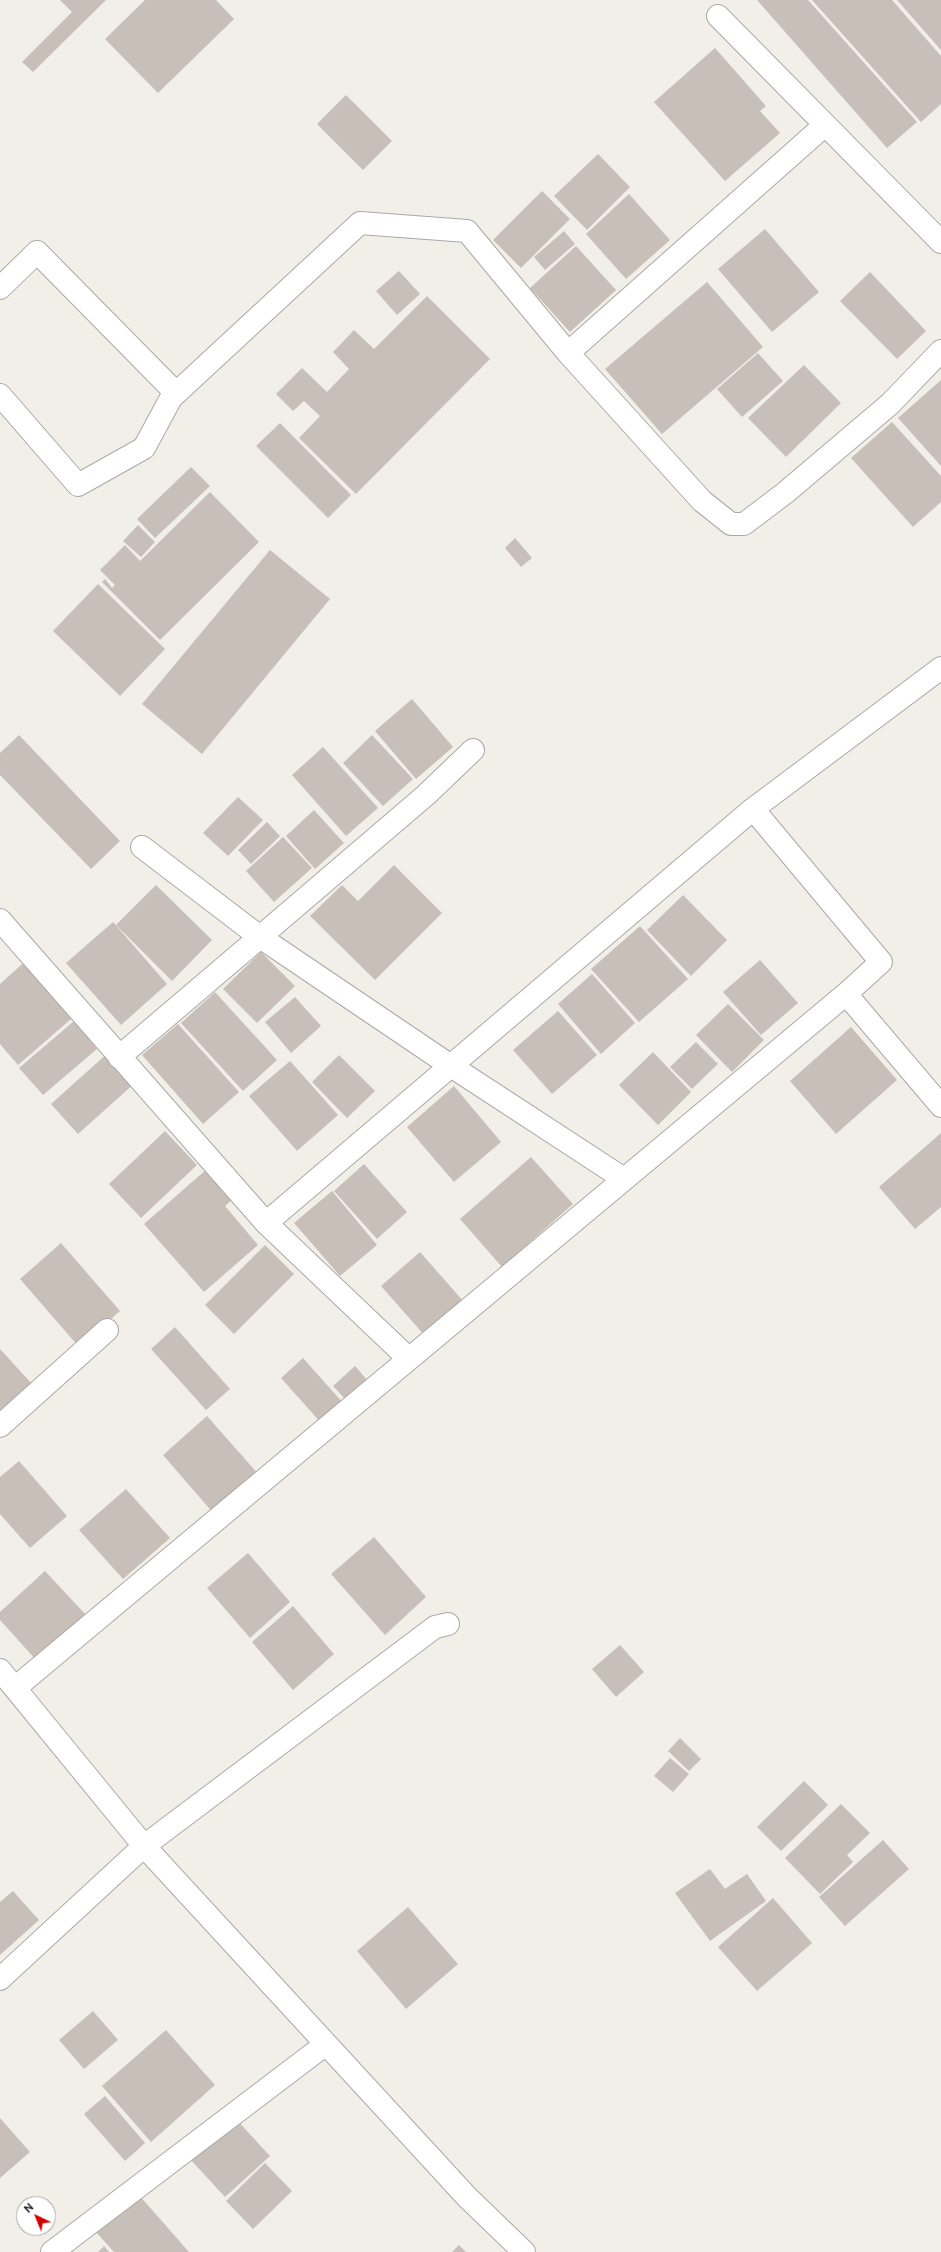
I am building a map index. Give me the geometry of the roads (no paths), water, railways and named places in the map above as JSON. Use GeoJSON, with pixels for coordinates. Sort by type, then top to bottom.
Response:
{"type":"FeatureCollection","features":[{"type":"Feature","properties":{"kind":"street"},"geometry":{"type":"LineString","coordinates":[[718,16],[941,242]]}},
{"type":"Feature","properties":{"kind":"street"},"geometry":{"type":"LineString","coordinates":[[568,353],[825,125]]}},
{"type":"Feature","properties":{"kind":"street"},"geometry":{"type":"LineString","coordinates":[[0,395],[78,485],[144,448],[171,398],[360,223],[467,231],[568,353],[702,501],[731,524],[744,524],[785,493],[890,404],[941,351]]}},
{"type":"Feature","properties":{"kind":"street"},"geometry":{"type":"LineString","coordinates":[[0,288],[37,252],[176,393]]}},
{"type":"Feature","properties":{"kind":"street"},"geometry":{"type":"LineString","coordinates":[[266,1223],[752,809],[938,677]]}},
{"type":"Feature","properties":{"kind":"street"},"geometry":{"type":"LineString","coordinates":[[120,1057],[426,795],[472,750]]}},
{"type":"Feature","properties":{"kind":"street"},"geometry":{"type":"LineString","coordinates":[[15,1688],[846,994],[881,962],[752,809]]}},
{"type":"Feature","properties":{"kind":"street"},"geometry":{"type":"LineString","coordinates":[[142,847],[260,937],[451,1066],[624,1179]]}},
{"type":"Feature","properties":{"kind":"street"},"geometry":{"type":"LineString","coordinates":[[0,921],[36,959],[266,1223],[409,1359]]}},
{"type":"Feature","properties":{"kind":"street"},"geometry":{"type":"LineString","coordinates":[[846,994],[941,1106]]}},
{"type":"Feature","properties":{"kind":"street"},"geometry":{"type":"LineString","coordinates":[[0,1426],[107,1330]]}},
{"type":"Feature","properties":{"kind":"street"},"geometry":{"type":"LineString","coordinates":[[0,1979],[144,1846],[435,1627],[448,1624]]}},
{"type":"Feature","properties":{"kind":"street"},"geometry":{"type":"LineString","coordinates":[[0,1670],[144,1846],[467,2197],[524,2252]]}},
{"type":"Feature","properties":{"kind":"street"},"geometry":{"type":"LineString","coordinates":[[52,2252],[326,2044]]}}]}
